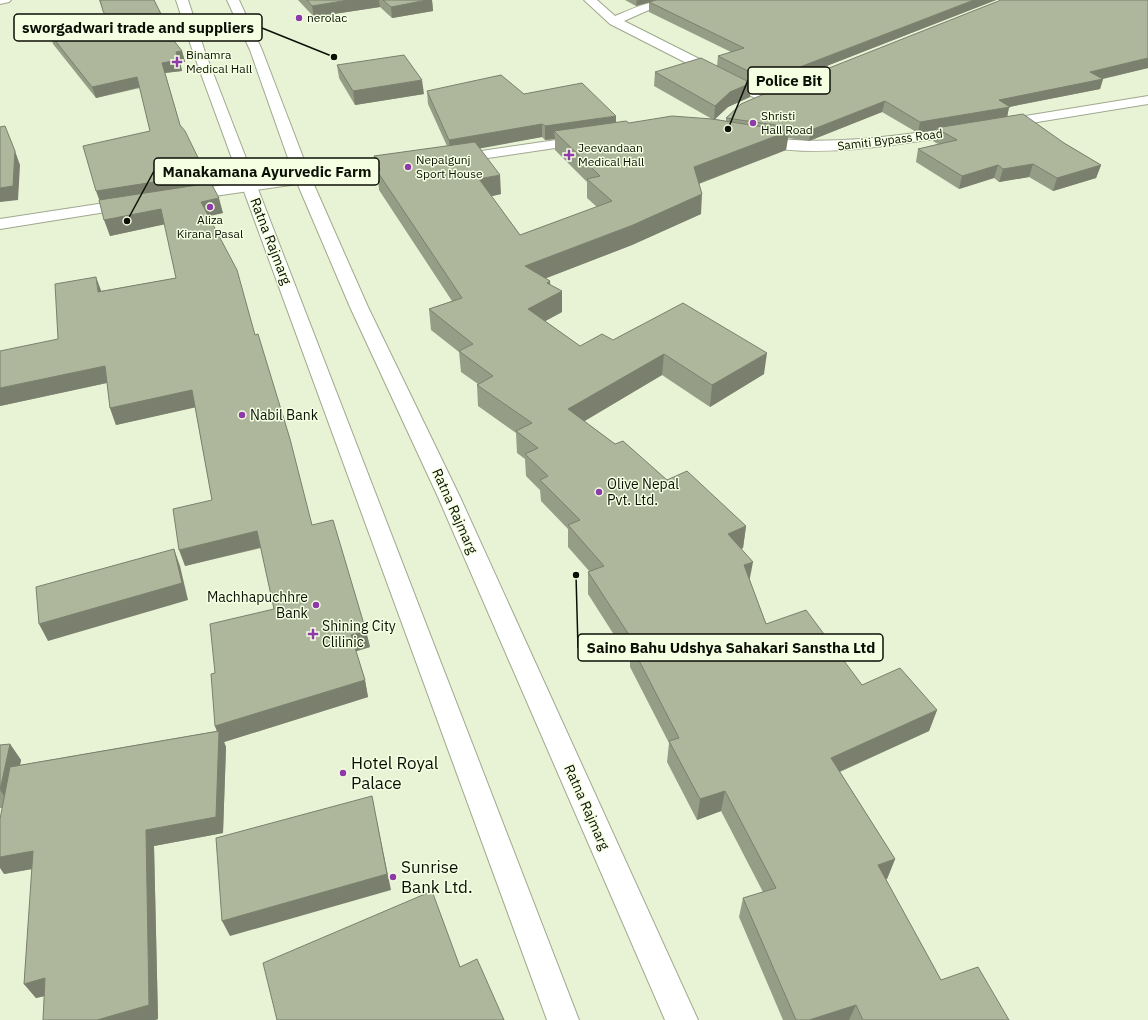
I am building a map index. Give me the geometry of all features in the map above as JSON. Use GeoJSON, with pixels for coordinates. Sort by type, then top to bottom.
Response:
{"type":"FeatureCollection","features":[{"type":"Feature","properties":{"kind":"main road"},"geometry":{"type":"LineString","coordinates":[[0,1],[5,0]]}},
{"type":"Feature","properties":{"kind":"main road","name":"Ratna Rajmarg"},"geometry":{"type":"LineString","coordinates":[[182,0],[199,52],[250,185],[367,502],[563,1020]]}},
{"type":"Feature","properties":{"kind":"main road","name":"Ratna Rajmarg"},"geometry":{"type":"LineString","coordinates":[[233,0],[256,50],[303,178],[359,307],[449,497],[682,1020]]}},
{"type":"Feature","properties":{"kind":"main road"},"geometry":{"type":"LineString","coordinates":[[590,0],[614,21],[768,95],[752,102]]}},
{"type":"Feature","properties":{"kind":"main road"},"geometry":{"type":"LineString","coordinates":[[614,21],[647,7],[671,0]]}},
{"type":"Feature","properties":{"kind":"main road","name":"Samiti Bypass Road"},"geometry":{"type":"LineString","coordinates":[[746,138],[801,146],[836,147],[894,142],[1148,100]]}},
{"type":"Feature","properties":{"kind":"main road"},"geometry":{"type":"LineString","coordinates":[[437,161],[598,138]]}},
{"type":"Feature","properties":{"kind":"main road"},"geometry":{"type":"LineString","coordinates":[[172,197],[250,185],[421,163]]}},
{"type":"Feature","properties":{"kind":"main road"},"geometry":{"type":"LineString","coordinates":[[0,224],[149,201]]}},
{"type":"Feature","properties":{"kind":"building"},"geometry":{"type":"Polygon","coordinates":[[[100,0],[154,0],[172,36],[171,37],[182,51],[176,52],[179,60],[162,63],[180,125],[185,131],[206,174],[96,191],[83,146],[150,131],[137,77],[92,87],[50,34],[110,24],[103,11],[100,0]]]}},
{"type":"Feature","properties":{"kind":"building"},"geometry":{"type":"Polygon","coordinates":[[[307,0],[349,0],[312,6],[307,0]]]}},
{"type":"Feature","properties":{"kind":"building"},"geometry":{"type":"Polygon","coordinates":[[[383,0],[427,0],[391,7],[383,0]]]}},
{"type":"Feature","properties":{"kind":"building"},"geometry":{"type":"Polygon","coordinates":[[[656,0],[974,0],[766,80],[718,56],[744,48],[649,2],[656,0]]]}},
{"type":"Feature","properties":{"kind":"building"},"geometry":{"type":"Polygon","coordinates":[[[1001,0],[1148,0],[1148,58],[1090,72],[1103,79],[999,100],[1010,107],[920,122],[885,101],[811,130],[726,118],[741,104],[771,91],[1001,0]]]}},
{"type":"Feature","properties":{"kind":"building"},"geometry":{"type":"Polygon","coordinates":[[[404,55],[422,80],[353,91],[337,65],[404,55]]]}},
{"type":"Feature","properties":{"kind":"building"},"geometry":{"type":"Polygon","coordinates":[[[701,58],[751,83],[730,92],[715,106],[655,72],[701,58]]]}},
{"type":"Feature","properties":{"kind":"building"},"geometry":{"type":"Polygon","coordinates":[[[501,75],[524,94],[582,83],[616,116],[545,126],[542,124],[449,140],[427,91],[501,75]]]}},
{"type":"Feature","properties":{"kind":"building"},"geometry":{"type":"Polygon","coordinates":[[[1023,114],[1064,143],[1101,165],[1057,178],[1033,164],[1003,169],[998,165],[962,176],[918,149],[957,140],[936,128],[1023,114]]]}},
{"type":"Feature","properties":{"kind":"building"},"geometry":{"type":"Polygon","coordinates":[[[672,116],[712,119],[789,131],[694,167],[702,194],[633,225],[525,266],[550,281],[547,283],[562,291],[528,309],[580,346],[602,334],[613,340],[683,303],[767,353],[712,385],[664,354],[568,409],[615,444],[623,441],[667,480],[687,471],[746,526],[728,534],[753,562],[744,565],[766,624],[806,610],[862,685],[900,668],[937,710],[831,758],[895,859],[878,865],[941,980],[978,967],[1009,1020],[863,1020],[856,1005],[809,1020],[796,1020],[743,898],[776,888],[725,791],[700,799],[669,741],[679,738],[631,645],[635,644],[588,572],[604,566],[568,525],[580,520],[540,480],[548,476],[525,454],[538,448],[516,431],[532,423],[477,385],[493,376],[459,351],[473,344],[429,309],[462,298],[377,171],[380,170],[374,156],[475,142],[500,175],[479,179],[520,235],[612,201],[587,179],[600,176],[554,131],[626,121],[629,123],[672,116]]]}},
{"type":"Feature","properties":{"kind":"building"},"geometry":{"type":"Polygon","coordinates":[[[5,126],[15,151],[13,186],[0,188],[0,127],[5,126]]]}},
{"type":"Feature","properties":{"kind":"building"},"geometry":{"type":"Polygon","coordinates":[[[211,183],[219,198],[201,202],[237,270],[255,335],[258,334],[290,439],[312,525],[333,520],[366,631],[351,635],[365,680],[215,726],[211,674],[215,673],[210,624],[274,609],[257,531],[179,550],[173,509],[212,500],[192,390],[110,408],[105,366],[0,388],[0,351],[58,339],[55,284],[96,277],[98,292],[176,278],[161,209],[104,220],[99,200],[211,183]]]}},
{"type":"Feature","properties":{"kind":"building"},"geometry":{"type":"Polygon","coordinates":[[[174,549],[182,583],[39,624],[36,587],[174,549]]]}},
{"type":"Feature","properties":{"kind":"building"},"geometry":{"type":"Polygon","coordinates":[[[219,731],[216,817],[146,830],[149,1005],[97,1020],[43,1020],[45,978],[24,984],[33,851],[0,857],[0,819],[10,767],[219,731]]]}},
{"type":"Feature","properties":{"kind":"building"},"geometry":{"type":"Polygon","coordinates":[[[10,744],[0,790],[0,745],[10,744]]]}},
{"type":"Feature","properties":{"kind":"building"},"geometry":{"type":"Polygon","coordinates":[[[372,796],[387,874],[222,921],[216,838],[372,796]]]}},
{"type":"Feature","properties":{"kind":"building"},"geometry":{"type":"Polygon","coordinates":[[[432,891],[460,967],[477,959],[504,1020],[277,1020],[263,963],[432,891]]]}},
{"type":"Feature","properties":{"kind":"place","name":"nerolac"},"geometry":{"type":"Point","coordinates":[299,18]}},
{"type":"Feature","properties":{"kind":"place","name":"sworgadwari trade and suppliers"},"geometry":{"type":"Point","coordinates":[334,57]}},
{"type":"Feature","properties":{"kind":"place","name":"Binamra Medical Hall"},"geometry":{"type":"Point","coordinates":[177,62]}},
{"type":"Feature","properties":{"kind":"place","name":"Shristi Hall Road"},"geometry":{"type":"Point","coordinates":[753,123]}},
{"type":"Feature","properties":{"kind":"place","name":"Police Bit"},"geometry":{"type":"Point","coordinates":[728,129]}},
{"type":"Feature","properties":{"kind":"place","name":"Jeevandaan Medical Hall"},"geometry":{"type":"Point","coordinates":[569,155]}},
{"type":"Feature","properties":{"kind":"place","name":"Nepalgunj Sport House"},"geometry":{"type":"Point","coordinates":[408,167]}},
{"type":"Feature","properties":{"kind":"place","name":"Aliza Kirana Pasal"},"geometry":{"type":"Point","coordinates":[210,207]}},
{"type":"Feature","properties":{"kind":"place","name":"Manakamana Ayurvedic Farm"},"geometry":{"type":"Point","coordinates":[127,221]}},
{"type":"Feature","properties":{"kind":"place","name":"Nabil Bank"},"geometry":{"type":"Point","coordinates":[242,415]}},
{"type":"Feature","properties":{"kind":"place","name":"Olive Nepal Pvt. Ltd."},"geometry":{"type":"Point","coordinates":[599,492]}},
{"type":"Feature","properties":{"kind":"place","name":"Saino Bahu Udshya Sahakari Sanstha Ltd"},"geometry":{"type":"Point","coordinates":[576,575]}},
{"type":"Feature","properties":{"kind":"place","name":"Machhapuchhre Bank"},"geometry":{"type":"Point","coordinates":[316,605]}},
{"type":"Feature","properties":{"kind":"place","name":"Shining City Clilinic"},"geometry":{"type":"Point","coordinates":[313,634]}},
{"type":"Feature","properties":{"kind":"place","name":"Hotel Royal Palace"},"geometry":{"type":"Point","coordinates":[343,773]}},
{"type":"Feature","properties":{"kind":"place","name":"Sunrise Bank Ltd."},"geometry":{"type":"Point","coordinates":[393,877]}}]}
